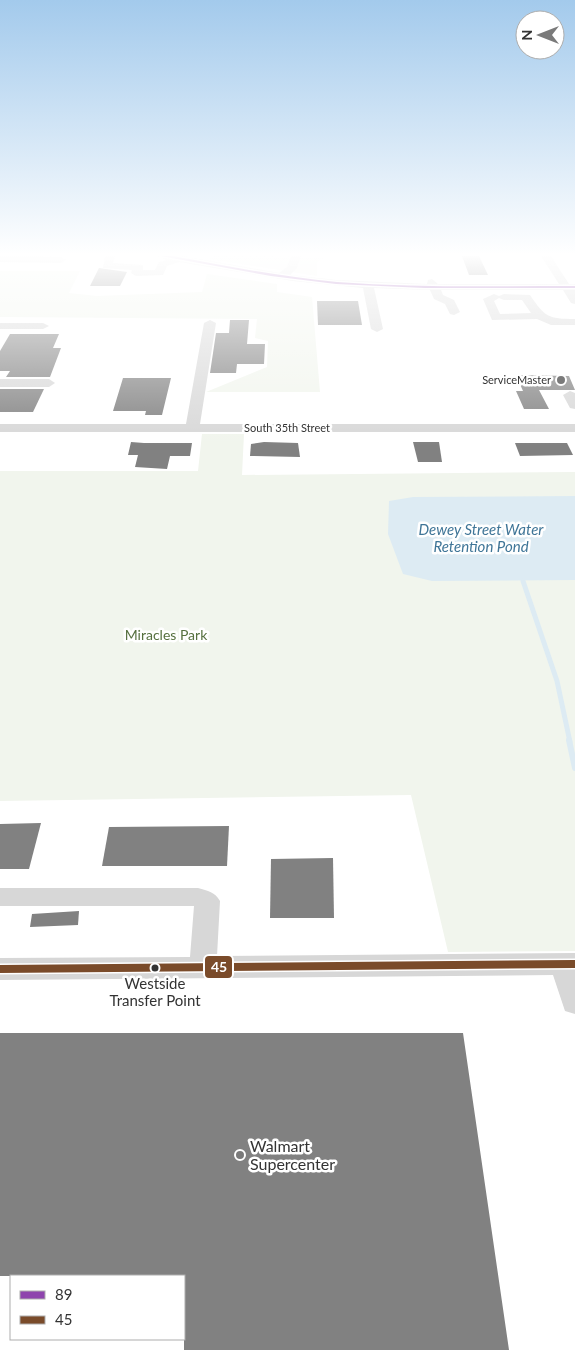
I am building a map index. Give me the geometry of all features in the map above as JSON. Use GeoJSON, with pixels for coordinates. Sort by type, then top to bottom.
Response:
{"type":"FeatureCollection","features":[{"type":"Feature","properties":{"kind":"street"},"geometry":{"type":"LineString","coordinates":[[375,319],[377,329]]}},
{"type":"Feature","properties":{"kind":"street"},"geometry":{"type":"LineString","coordinates":[[544,319],[553,322],[575,322]]}},
{"type":"Feature","properties":{"kind":"street"},"geometry":{"type":"LineString","coordinates":[[192,428],[210,322]]}},
{"type":"Feature","properties":{"kind":"street"},"geometry":{"type":"LineString","coordinates":[[0,326],[43,326]]}},
{"type":"Feature","properties":{"kind":"street"},"geometry":{"type":"LineString","coordinates":[[0,382],[48,383]]}},
{"type":"Feature","properties":{"kind":"street","name":"South 35th Street"},"geometry":{"type":"LineString","coordinates":[[0,428],[575,428]]}},
{"type":"Feature","properties":{"kind":"street"},"geometry":{"type":"LineString","coordinates":[[0,897],[198,897],[207,901],[202,967]]}},
{"type":"Feature","properties":{"kind":"street"},"geometry":{"type":"LineString","coordinates":[[0,969],[569,964],[575,1002]]}},
{"type":"Feature","properties":{"kind":"green space"},"geometry":{"type":"Polygon","coordinates":[[[257,319],[314,319],[320,392],[206,392],[267,367],[268,341],[255,338],[257,319]]]}},
{"type":"Feature","properties":{"kind":"green space","name":"Miracles Park"},"geometry":{"type":"Polygon","coordinates":[[[202,434],[244,434],[242,475],[575,472],[575,951],[448,952],[411,795],[0,801],[0,471],[198,471],[202,434]]]}},
{"type":"Feature","properties":{"kind":"water","name":"Dewey Street Water Retention Pond"},"geometry":{"type":"Polygon","coordinates":[[[575,496],[575,580],[432,581],[403,574],[388,534],[389,501],[413,497],[575,496]]]}},
{"type":"Feature","properties":{"kind":"building"},"geometry":{"type":"Polygon","coordinates":[[[318,319],[361,319],[362,325],[318,325],[318,319]]]}},
{"type":"Feature","properties":{"kind":"building"},"geometry":{"type":"Polygon","coordinates":[[[230,320],[249,320],[247,344],[265,344],[264,364],[237,364],[236,373],[210,373],[216,333],[229,333],[230,320]]]}},
{"type":"Feature","properties":{"kind":"building"},"geometry":{"type":"Polygon","coordinates":[[[10,334],[59,334],[53,348],[61,348],[50,377],[6,377],[10,371],[0,371],[0,351],[10,334]]]}},
{"type":"Feature","properties":{"kind":"building"},"geometry":{"type":"Polygon","coordinates":[[[516,375],[569,376],[575,390],[539,390],[549,409],[524,409],[516,391],[523,391],[516,375]]]}},
{"type":"Feature","properties":{"kind":"building"},"geometry":{"type":"Polygon","coordinates":[[[123,378],[171,378],[162,415],[145,415],[146,411],[113,411],[123,378]]]}},
{"type":"Feature","properties":{"kind":"building"},"geometry":{"type":"Polygon","coordinates":[[[0,389],[44,389],[33,412],[0,412],[0,389]]]}},
{"type":"Feature","properties":{"kind":"building"},"geometry":{"type":"Polygon","coordinates":[[[131,442],[192,443],[190,456],[170,456],[167,469],[135,467],[138,455],[128,455],[131,442]]]}},
{"type":"Feature","properties":{"kind":"building"},"geometry":{"type":"Polygon","coordinates":[[[264,442],[298,443],[300,457],[250,456],[251,444],[264,442]]]}},
{"type":"Feature","properties":{"kind":"building"},"geometry":{"type":"Polygon","coordinates":[[[413,442],[439,442],[442,462],[418,462],[413,442]]]}},
{"type":"Feature","properties":{"kind":"building"},"geometry":{"type":"Polygon","coordinates":[[[515,443],[567,443],[573,455],[520,456],[515,443]]]}},
{"type":"Feature","properties":{"kind":"building"},"geometry":{"type":"Polygon","coordinates":[[[41,823],[29,869],[0,869],[0,824],[41,823]]]}},
{"type":"Feature","properties":{"kind":"building"},"geometry":{"type":"Polygon","coordinates":[[[229,826],[227,866],[102,866],[109,827],[229,826]]]}},
{"type":"Feature","properties":{"kind":"building"},"geometry":{"type":"Polygon","coordinates":[[[333,858],[334,918],[270,918],[271,859],[333,858]]]}},
{"type":"Feature","properties":{"kind":"building"},"geometry":{"type":"Polygon","coordinates":[[[79,911],[78,925],[30,927],[32,914],[79,911]]]}},
{"type":"Feature","properties":{"kind":"building","name":"Walmart Supercenter"},"geometry":{"type":"Polygon","coordinates":[[[0,1033],[463,1033],[509,1350],[184,1350],[185,1275],[0,1276],[0,1033]]]}},
{"type":"Feature","properties":{"kind":"waterway"},"geometry":{"type":"LineString","coordinates":[[523,581],[557,681],[570,742]]}},
{"type":"Feature","properties":{"kind":"waterway"},"geometry":{"type":"LineString","coordinates":[[569,740],[575,768]]}},
{"type":"Feature","properties":{"kind":"transit line","name":"45"},"geometry":{"type":"LineString","coordinates":[[0,969],[575,964]]}},
{"type":"Feature","properties":{"kind":"place","name":"ServiceMaster"},"geometry":{"type":"Point","coordinates":[561,380]}},
{"type":"Feature","properties":{"kind":"place","name":"Westside Transfer Point"},"geometry":{"type":"Point","coordinates":[155,968]}},
{"type":"Feature","properties":{"kind":"place","name":"Walmart Supercenter"},"geometry":{"type":"Point","coordinates":[240,1155]}}]}
